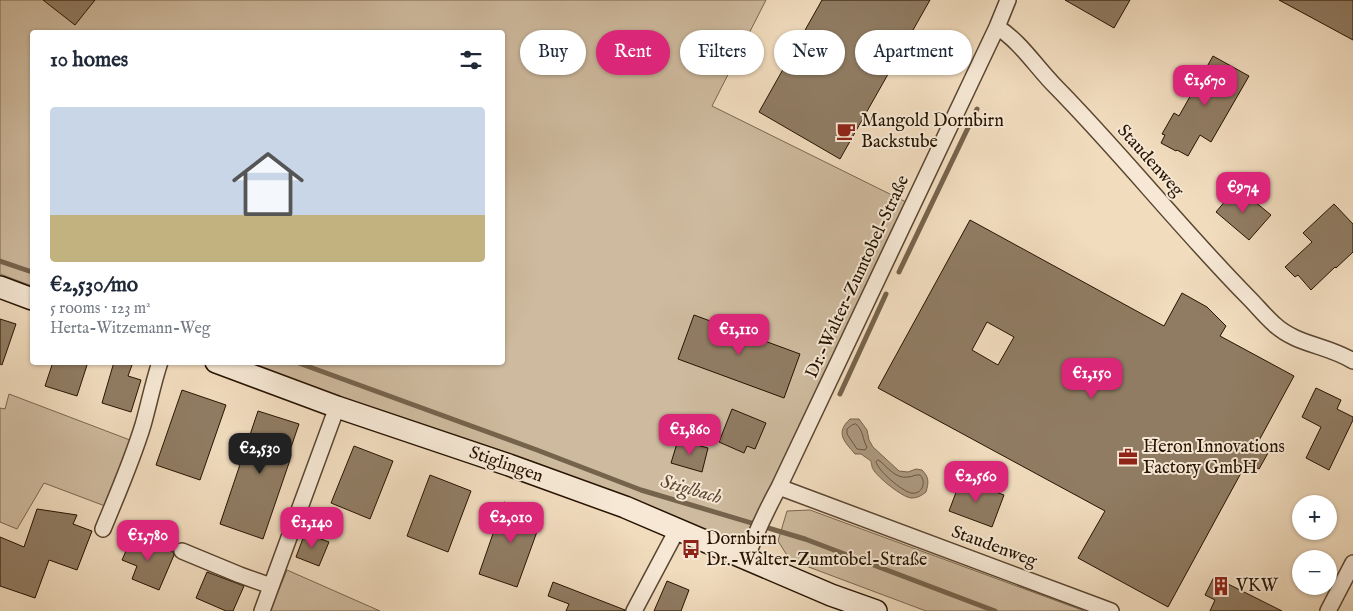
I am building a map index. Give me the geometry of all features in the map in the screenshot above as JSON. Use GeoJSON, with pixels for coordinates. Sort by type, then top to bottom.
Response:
{"type":"FeatureCollection","features":[{"type":"Feature","properties":{"kind":"main road"},"geometry":{"type":"LineString","coordinates":[[0,288],[30,298]]}},
{"type":"Feature","properties":{"kind":"main road","name":"Stiglingen"},"geometry":{"type":"LineString","coordinates":[[224,365],[337,407],[509,465],[625,507],[746,560],[831,595],[876,611]]}},
{"type":"Feature","properties":{"kind":"street","name":"Dr.-Walter-Zumtobel-Straße"},"geometry":{"type":"LineString","coordinates":[[746,560],[764,515],[997,27],[1008,0]]}},
{"type":"Feature","properties":{"kind":"street","name":"Staudenweg"},"geometry":{"type":"LineString","coordinates":[[997,27],[1024,50],[1208,256],[1275,325],[1291,336],[1336,352],[1353,361]]}},
{"type":"Feature","properties":{"kind":"street"},"geometry":{"type":"LineString","coordinates":[[103,529],[128,470],[143,426],[159,365]]}},
{"type":"Feature","properties":{"kind":"street"},"geometry":{"type":"LineString","coordinates":[[262,611],[337,407]]}},
{"type":"Feature","properties":{"kind":"street","name":"Staudenweg"},"geometry":{"type":"LineString","coordinates":[[779,487],[1111,611]]}},
{"type":"Feature","properties":{"kind":"street"},"geometry":{"type":"LineString","coordinates":[[634,611],[677,530]]}},
{"type":"Feature","properties":{"kind":"street"},"geometry":{"type":"LineString","coordinates":[[182,551],[271,586]]}},
{"type":"Feature","properties":{"kind":"street"},"geometry":{"type":"LineString","coordinates":[[1328,611],[1353,563]]}},
{"type":"Feature","properties":{"kind":"shaded area"},"geometry":{"type":"Polygon","coordinates":[[[0,0],[766,0],[751,30],[680,30],[680,75],[728,75],[712,106],[910,204],[746,556],[637,503],[534,462],[345,404],[239,365],[505,365],[505,30],[30,30],[30,285],[0,274],[0,0]]]}},
{"type":"Feature","properties":{"kind":"shaded area"},"geometry":{"type":"Polygon","coordinates":[[[9,394],[130,440],[121,469],[105,506],[44,483],[17,529],[0,522],[0,408],[5,409],[9,394]]]}},
{"type":"Feature","properties":{"kind":"shaded area"},"geometry":{"type":"Polygon","coordinates":[[[810,510],[1084,611],[926,611],[790,560],[778,541],[787,511],[810,510]]]}},
{"type":"Feature","properties":{"kind":"shaded area"},"geometry":{"type":"Polygon","coordinates":[[[287,570],[380,611],[270,611],[287,570]]]}},
{"type":"Feature","properties":{"kind":"water"},"geometry":{"type":"Polygon","coordinates":[[[850,419],[859,419],[867,430],[873,447],[899,471],[922,470],[928,480],[926,492],[913,498],[907,497],[875,473],[871,461],[861,454],[855,454],[845,441],[842,433],[845,424],[850,419]]]}},
{"type":"Feature","properties":{"kind":"building"},"geometry":{"type":"Polygon","coordinates":[[[43,0],[95,0],[75,25],[43,0]]]}},
{"type":"Feature","properties":{"kind":"building","name":"Mangold Dornbirn Backstube"},"geometry":{"type":"Polygon","coordinates":[[[822,0],[930,0],[913,30],[855,30],[855,75],[888,75],[840,159],[759,112],[780,75],[845,75],[845,30],[805,30],[822,0]]]}},
{"type":"Feature","properties":{"kind":"building"},"geometry":{"type":"Polygon","coordinates":[[[1065,0],[1130,0],[1114,28],[1065,0]]]}},
{"type":"Feature","properties":{"kind":"building"},"geometry":{"type":"Polygon","coordinates":[[[1279,0],[1353,0],[1353,40],[1279,0]]]}},
{"type":"Feature","properties":{"kind":"building"},"geometry":{"type":"Polygon","coordinates":[[[1213,56],[1249,76],[1211,142],[1200,135],[1188,156],[1161,143],[1165,135],[1162,134],[1174,113],[1179,116],[1213,56]]]}},
{"type":"Feature","properties":{"kind":"building"},"geometry":{"type":"Polygon","coordinates":[[[1237,187],[1271,215],[1249,240],[1216,212],[1237,187]]]}},
{"type":"Feature","properties":{"kind":"building"},"geometry":{"type":"Polygon","coordinates":[[[1334,204],[1353,224],[1353,252],[1311,290],[1298,275],[1295,277],[1285,267],[1312,242],[1303,233],[1334,204]]]}},
{"type":"Feature","properties":{"kind":"building","name":"Heron Innovations Factory GmbH"},"geometry":{"type":"Polygon","coordinates":[[[970,220],[1164,326],[1182,293],[1207,307],[1226,326],[1220,336],[1294,376],[1256,446],[1268,453],[1259,469],[1247,462],[1168,607],[1078,558],[1105,511],[878,388],[970,220]],[[987,322],[972,350],[998,365],[1014,337],[987,322]]]}},
{"type":"Feature","properties":{"kind":"building"},"geometry":{"type":"Polygon","coordinates":[[[694,315],[800,354],[784,398],[678,359],[694,315]]]}},
{"type":"Feature","properties":{"kind":"building"},"geometry":{"type":"Polygon","coordinates":[[[0,319],[16,324],[2,365],[0,364],[0,319]]]}},
{"type":"Feature","properties":{"kind":"building"},"geometry":{"type":"Polygon","coordinates":[[[52,365],[87,365],[77,396],[45,386],[52,365]]]}},
{"type":"Feature","properties":{"kind":"building"},"geometry":{"type":"Polygon","coordinates":[[[113,365],[132,365],[128,376],[141,380],[131,412],[102,403],[113,365]]]}},
{"type":"Feature","properties":{"kind":"building"},"geometry":{"type":"Polygon","coordinates":[[[1316,388],[1341,400],[1337,409],[1353,417],[1329,470],[1306,458],[1321,427],[1302,417],[1316,388]]]}},
{"type":"Feature","properties":{"kind":"building"},"geometry":{"type":"Polygon","coordinates":[[[182,390],[226,405],[200,480],[156,465],[182,390]]]}},
{"type":"Feature","properties":{"kind":"building"},"geometry":{"type":"Polygon","coordinates":[[[732,409],[766,423],[755,449],[747,446],[744,453],[719,442],[732,409]]]}},
{"type":"Feature","properties":{"kind":"building"},"geometry":{"type":"Polygon","coordinates":[[[258,411],[299,424],[287,459],[290,460],[263,539],[220,524],[258,411]]]}},
{"type":"Feature","properties":{"kind":"building"},"geometry":{"type":"Polygon","coordinates":[[[678,440],[708,448],[702,472],[671,463],[678,440]]]}},
{"type":"Feature","properties":{"kind":"building"},"geometry":{"type":"Polygon","coordinates":[[[354,446],[393,461],[370,519],[331,503],[354,446]]]}},
{"type":"Feature","properties":{"kind":"building"},"geometry":{"type":"Polygon","coordinates":[[[430,475],[471,491],[448,552],[407,536],[430,475]]]}},
{"type":"Feature","properties":{"kind":"building"},"geometry":{"type":"Polygon","coordinates":[[[961,479],[1004,495],[992,527],[949,511],[961,479]]]}},
{"type":"Feature","properties":{"kind":"building"},"geometry":{"type":"Polygon","coordinates":[[[504,502],[543,515],[517,587],[479,574],[504,502]]]}},
{"type":"Feature","properties":{"kind":"building"},"geometry":{"type":"Polygon","coordinates":[[[37,509],[77,515],[73,524],[92,531],[77,570],[49,560],[35,598],[0,586],[0,537],[24,547],[37,509]]]}},
{"type":"Feature","properties":{"kind":"building"},"geometry":{"type":"Polygon","coordinates":[[[305,533],[329,542],[319,566],[296,557],[305,533]]]}},
{"type":"Feature","properties":{"kind":"building"},"geometry":{"type":"Polygon","coordinates":[[[133,535],[173,552],[174,555],[159,590],[132,579],[137,566],[122,560],[133,535]]]}},
{"type":"Feature","properties":{"kind":"building"},"geometry":{"type":"Polygon","coordinates":[[[207,572],[244,586],[233,611],[226,611],[196,598],[207,572]]]}},
{"type":"Feature","properties":{"kind":"building","name":"VKW"},"geometry":{"type":"Polygon","coordinates":[[[1214,577],[1282,611],[1210,611],[1215,600],[1205,595],[1214,577]]]}},
{"type":"Feature","properties":{"kind":"building"},"geometry":{"type":"Polygon","coordinates":[[[667,581],[689,590],[681,611],[654,611],[667,581]]]}},
{"type":"Feature","properties":{"kind":"building"},"geometry":{"type":"Polygon","coordinates":[[[553,582],[625,610],[566,611],[569,604],[548,596],[553,582]]]}},
{"type":"Feature","properties":{"kind":"waterway"},"geometry":{"type":"LineString","coordinates":[[899,272],[977,109]]}},
{"type":"Feature","properties":{"kind":"waterway","name":"Stiglbach"},"geometry":{"type":"LineString","coordinates":[[0,261],[30,271]]}},
{"type":"Feature","properties":{"kind":"waterway"},"geometry":{"type":"LineString","coordinates":[[840,394],[886,294]]}},
{"type":"Feature","properties":{"kind":"waterway","name":"Stiglbach"},"geometry":{"type":"LineString","coordinates":[[304,365],[641,490],[805,539],[995,611]]}},
{"type":"Feature","properties":{"kind":"place","name":"Mangold Dornbirn Backstube"},"geometry":{"type":"Point","coordinates":[846,131]}},
{"type":"Feature","properties":{"kind":"place","name":"Heron Innovations Factory GmbH"},"geometry":{"type":"Point","coordinates":[1128,457]}},
{"type":"Feature","properties":{"kind":"place","name":"Dornbirn Dr.-Walter-Zumtobel-Straße"},"geometry":{"type":"Point","coordinates":[691,549]}},
{"type":"Feature","properties":{"kind":"place","name":"VKW"},"geometry":{"type":"Point","coordinates":[1221,586]}}]}
